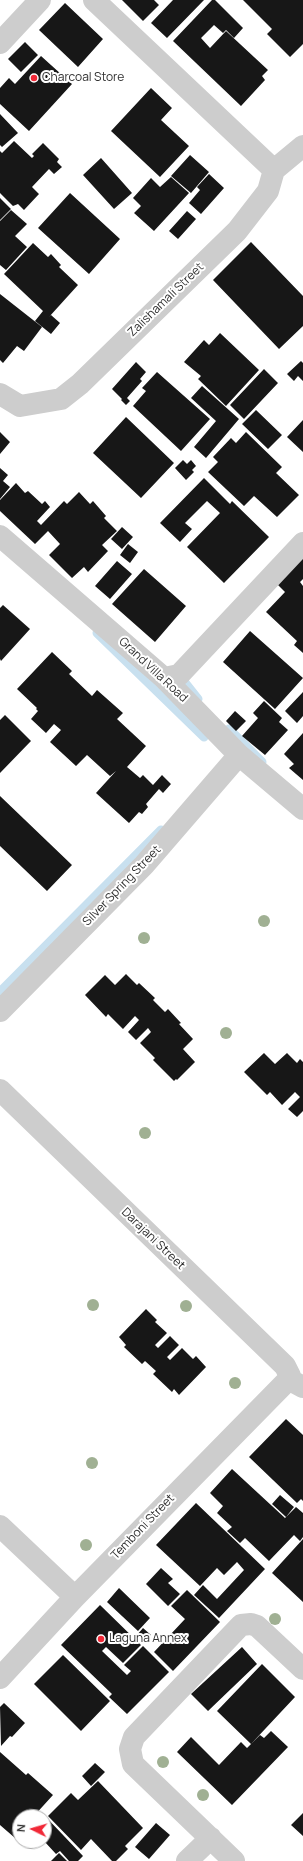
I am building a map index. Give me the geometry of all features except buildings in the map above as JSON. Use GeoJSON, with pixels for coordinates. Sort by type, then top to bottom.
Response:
{"type":"FeatureCollection","features":[{"type":"Feature","properties":{"kind":"street"},"geometry":{"type":"LineString","coordinates":[[0,43],[40,0]]}},
{"type":"Feature","properties":{"kind":"street"},"geometry":{"type":"LineString","coordinates":[[94,0],[274,170],[303,146]]}},
{"type":"Feature","properties":{"kind":"street","name":"Zalishamali Street"},"geometry":{"type":"LineString","coordinates":[[0,394],[20,406],[61,399],[80,384],[237,231],[268,192],[274,170]]}},
{"type":"Feature","properties":{"kind":"street","name":"Grand Villa Road"},"geometry":{"type":"LineString","coordinates":[[0,536],[164,678],[239,755],[303,809]]}},
{"type":"Feature","properties":{"kind":"street"},"geometry":{"type":"LineString","coordinates":[[164,678],[179,675],[303,544]]}},
{"type":"Feature","properties":{"kind":"street","name":"Silver Spring Street"},"geometry":{"type":"LineString","coordinates":[[0,1011],[144,864],[239,755]]}},
{"type":"Feature","properties":{"kind":"street","name":"Darajani Street"},"geometry":{"type":"LineString","coordinates":[[0,1090],[284,1366],[290,1376],[297,1383]]}},
{"type":"Feature","properties":{"kind":"street","name":"Temboni Street"},"geometry":{"type":"LineString","coordinates":[[0,1678],[75,1597],[284,1383],[297,1383]]}},
{"type":"Feature","properties":{"kind":"street"},"geometry":{"type":"LineString","coordinates":[[0,1526],[75,1597]]}},
{"type":"Feature","properties":{"kind":"street"},"geometry":{"type":"LineString","coordinates":[[234,1861],[133,1764],[130,1749],[134,1737],[241,1625],[251,1624],[257,1626],[303,1669]]}},
{"type":"Feature","properties":{"kind":"street"},"geometry":{"type":"LineString","coordinates":[[187,1861],[211,1838]]}},
{"type":"Feature","properties":{"kind":"waterway"},"geometry":{"type":"LineString","coordinates":[[97,633],[204,737]]}},
{"type":"Feature","properties":{"kind":"waterway"},"geometry":{"type":"LineString","coordinates":[[179,675],[198,699]]}},
{"type":"Feature","properties":{"kind":"waterway"},"geometry":{"type":"LineString","coordinates":[[229,729],[262,762]]}},
{"type":"Feature","properties":{"kind":"waterway"},"geometry":{"type":"LineString","coordinates":[[0,992],[161,830]]}},
{"type":"Feature","properties":{"kind":"place","name":"Charcoal Store"},"geometry":{"type":"Point","coordinates":[34,78]}},
{"type":"Feature","properties":{"kind":"place","name":"Laguna Annex"},"geometry":{"type":"Point","coordinates":[101,1639]}}]}
